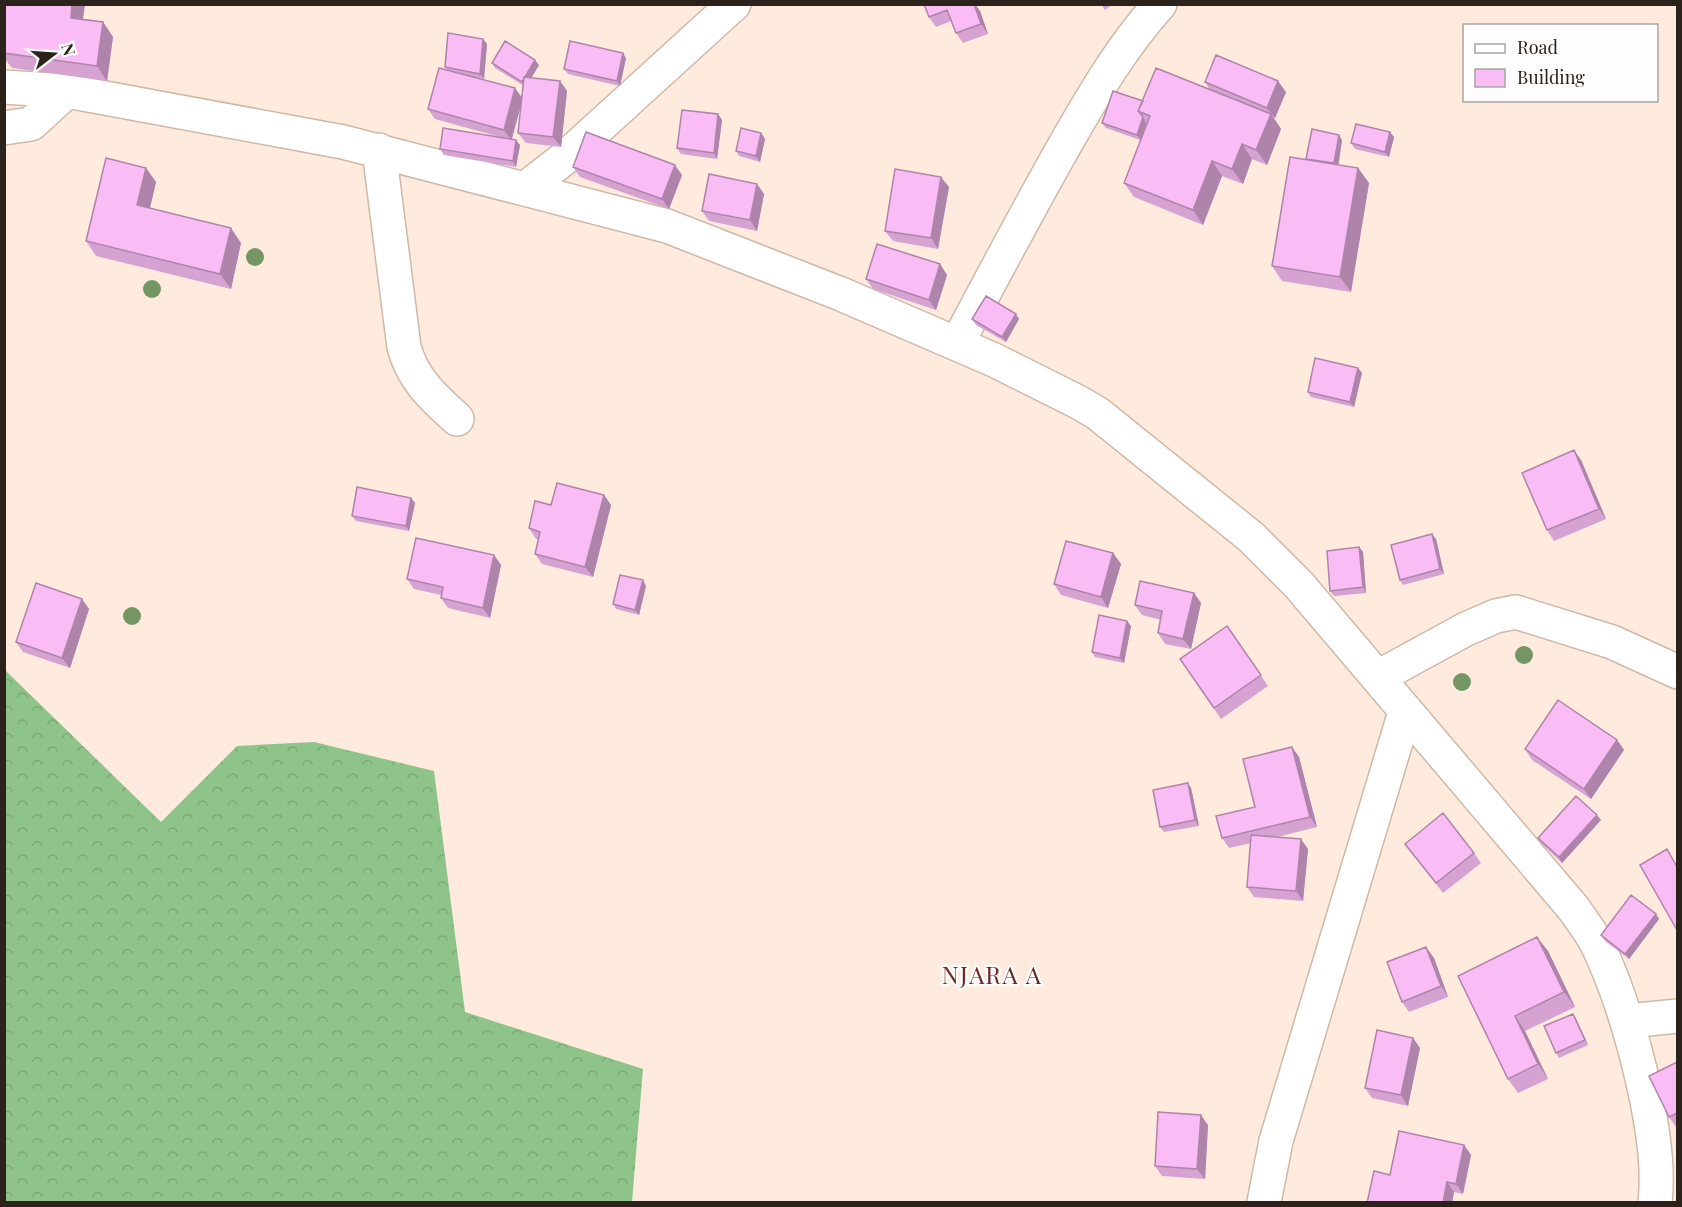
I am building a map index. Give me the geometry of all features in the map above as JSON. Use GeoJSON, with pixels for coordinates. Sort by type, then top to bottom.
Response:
{"type":"FeatureCollection","features":[{"type":"Feature","properties":{"kind":"street"},"geometry":{"type":"LineString","coordinates":[[526,188],[566,157],[734,4]]}},
{"type":"Feature","properties":{"kind":"street"},"geometry":{"type":"LineString","coordinates":[[957,344],[1042,185],[1098,87],[1142,24],[1160,4]]}},
{"type":"Feature","properties":{"kind":"street"},"geometry":{"type":"LineString","coordinates":[[4,87],[67,92],[379,150],[667,226],[841,294],[957,344],[1097,412],[1251,537],[1299,585],[1574,909],[1596,943],[1627,1021],[1653,1138],[1654,1203]]}},
{"type":"Feature","properties":{"kind":"street"},"geometry":{"type":"LineString","coordinates":[[4,128],[31,124],[67,92]]}},
{"type":"Feature","properties":{"kind":"street"},"geometry":{"type":"LineString","coordinates":[[379,150],[404,347],[409,366],[422,387],[457,419]]}},
{"type":"Feature","properties":{"kind":"street"},"geometry":{"type":"LineString","coordinates":[[1378,677],[1466,629],[1496,616],[1516,612],[1612,642],[1677,672]]}},
{"type":"Feature","properties":{"kind":"street"},"geometry":{"type":"LineString","coordinates":[[1264,1203],[1276,1141],[1405,712]]}},
{"type":"Feature","properties":{"kind":"street"},"geometry":{"type":"LineString","coordinates":[[1627,1021],[1677,1016]]}},
{"type":"Feature","properties":{"kind":"green space"},"geometry":{"type":"Polygon","coordinates":[[[4,669],[161,822],[237,746],[314,742],[434,771],[465,1012],[643,1069],[632,1202],[5,1202],[4,669]]]}},
{"type":"Feature","properties":{"kind":"building"},"geometry":{"type":"Polygon","coordinates":[[[4,4],[72,4],[71,18],[103,22],[97,66],[4,53],[4,4]]]}},
{"type":"Feature","properties":{"kind":"building"},"geometry":{"type":"Polygon","coordinates":[[[924,4],[974,4],[981,24],[956,33],[947,10],[929,17],[924,4]]]}},
{"type":"Feature","properties":{"kind":"building"},"geometry":{"type":"Polygon","coordinates":[[[448,33],[483,39],[480,74],[445,67],[448,33]]]}},
{"type":"Feature","properties":{"kind":"building"},"geometry":{"type":"Polygon","coordinates":[[[505,41],[535,60],[522,82],[492,63],[505,41]]]}},
{"type":"Feature","properties":{"kind":"building"},"geometry":{"type":"Polygon","coordinates":[[[570,41],[623,53],[617,81],[564,69],[570,41]]]}},
{"type":"Feature","properties":{"kind":"building"},"geometry":{"type":"Polygon","coordinates":[[[1216,55],[1278,81],[1267,108],[1205,82],[1216,55]]]}},
{"type":"Feature","properties":{"kind":"building"},"geometry":{"type":"Polygon","coordinates":[[[439,68],[515,88],[504,130],[428,109],[439,68]]]}},
{"type":"Feature","properties":{"kind":"building"},"geometry":{"type":"Polygon","coordinates":[[[1156,68],[1271,114],[1256,150],[1242,144],[1232,169],[1212,161],[1193,210],[1124,183],[1150,116],[1138,111],[1156,68]]]}},
{"type":"Feature","properties":{"kind":"building"},"geometry":{"type":"Polygon","coordinates":[[[524,77],[560,81],[553,137],[518,133],[524,77]]]}},
{"type":"Feature","properties":{"kind":"building"},"geometry":{"type":"Polygon","coordinates":[[[1113,91],[1143,101],[1138,111],[1143,117],[1137,135],[1102,123],[1113,91]]]}},
{"type":"Feature","properties":{"kind":"building"},"geometry":{"type":"Polygon","coordinates":[[[682,110],[718,114],[714,153],[677,148],[682,110]]]}},
{"type":"Feature","properties":{"kind":"building"},"geometry":{"type":"Polygon","coordinates":[[[1356,124],[1390,132],[1385,152],[1351,143],[1356,124]]]}},
{"type":"Feature","properties":{"kind":"building"},"geometry":{"type":"Polygon","coordinates":[[[443,128],[516,140],[513,161],[440,149],[443,128]]]}},
{"type":"Feature","properties":{"kind":"building"},"geometry":{"type":"Polygon","coordinates":[[[741,128],[761,133],[756,156],[736,151],[741,128]]]}},
{"type":"Feature","properties":{"kind":"building"},"geometry":{"type":"Polygon","coordinates":[[[1312,129],[1339,135],[1334,163],[1306,159],[1312,129]]]}},
{"type":"Feature","properties":{"kind":"building"},"geometry":{"type":"Polygon","coordinates":[[[586,132],[675,165],[662,199],[573,167],[586,132]]]}},
{"type":"Feature","properties":{"kind":"building"},"geometry":{"type":"Polygon","coordinates":[[[1290,157],[1358,168],[1340,277],[1272,266],[1290,157]]]}},
{"type":"Feature","properties":{"kind":"building"},"geometry":{"type":"Polygon","coordinates":[[[106,158],[146,168],[137,205],[231,228],[220,274],[86,241],[106,158]]]}},
{"type":"Feature","properties":{"kind":"building"},"geometry":{"type":"Polygon","coordinates":[[[895,169],[941,177],[931,238],[885,231],[895,169]]]}},
{"type":"Feature","properties":{"kind":"building"},"geometry":{"type":"Polygon","coordinates":[[[709,174],[757,184],[750,220],[702,211],[709,174]]]}},
{"type":"Feature","properties":{"kind":"building"},"geometry":{"type":"Polygon","coordinates":[[[877,244],[940,264],[929,300],[866,279],[877,244]]]}},
{"type":"Feature","properties":{"kind":"building"},"geometry":{"type":"Polygon","coordinates":[[[986,296],[1016,314],[1002,337],[972,319],[986,296]]]}},
{"type":"Feature","properties":{"kind":"building"},"geometry":{"type":"Polygon","coordinates":[[[1315,358],[1358,368],[1350,402],[1308,392],[1315,358]]]}},
{"type":"Feature","properties":{"kind":"building"},"geometry":{"type":"Polygon","coordinates":[[[1574,450],[1599,509],[1547,530],[1522,473],[1574,450]]]}},
{"type":"Feature","properties":{"kind":"building"},"geometry":{"type":"Polygon","coordinates":[[[557,483],[604,495],[585,567],[535,554],[540,532],[529,528],[535,501],[551,505],[557,483]]]}},
{"type":"Feature","properties":{"kind":"building"},"geometry":{"type":"Polygon","coordinates":[[[357,487],[411,498],[406,526],[352,516],[357,487]]]}},
{"type":"Feature","properties":{"kind":"building"},"geometry":{"type":"Polygon","coordinates":[[[1432,534],[1440,569],[1400,580],[1391,545],[1432,534]]]}},
{"type":"Feature","properties":{"kind":"building"},"geometry":{"type":"Polygon","coordinates":[[[416,538],[494,555],[483,608],[441,598],[443,587],[407,579],[416,538]]]}},
{"type":"Feature","properties":{"kind":"building"},"geometry":{"type":"Polygon","coordinates":[[[1066,541],[1113,553],[1101,597],[1054,584],[1066,541]]]}},
{"type":"Feature","properties":{"kind":"building"},"geometry":{"type":"Polygon","coordinates":[[[1359,547],[1363,587],[1330,591],[1327,551],[1359,547]]]}},
{"type":"Feature","properties":{"kind":"building"},"geometry":{"type":"Polygon","coordinates":[[[620,575],[643,580],[635,610],[613,604],[620,575]]]}},
{"type":"Feature","properties":{"kind":"building"},"geometry":{"type":"Polygon","coordinates":[[[1140,581],[1194,593],[1183,639],[1158,633],[1162,611],[1135,605],[1140,581]]]}},
{"type":"Feature","properties":{"kind":"building"},"geometry":{"type":"Polygon","coordinates":[[[36,583],[82,599],[62,658],[16,642],[36,583]]]}},
{"type":"Feature","properties":{"kind":"building"},"geometry":{"type":"Polygon","coordinates":[[[1099,615],[1127,621],[1120,658],[1092,652],[1099,615]]]}},
{"type":"Feature","properties":{"kind":"building"},"geometry":{"type":"Polygon","coordinates":[[[1227,626],[1261,675],[1214,708],[1180,659],[1227,626]]]}},
{"type":"Feature","properties":{"kind":"building"},"geometry":{"type":"Polygon","coordinates":[[[1558,700],[1617,740],[1584,789],[1525,749],[1558,700]]]}},
{"type":"Feature","properties":{"kind":"building"},"geometry":{"type":"Polygon","coordinates":[[[1292,747],[1310,817],[1222,838],[1216,816],[1255,807],[1243,759],[1292,747]]]}},
{"type":"Feature","properties":{"kind":"building"},"geometry":{"type":"Polygon","coordinates":[[[1188,783],[1195,820],[1160,827],[1153,790],[1188,783]]]}},
{"type":"Feature","properties":{"kind":"building"},"geometry":{"type":"Polygon","coordinates":[[[1576,796],[1597,815],[1559,857],[1538,838],[1576,796]]]}},
{"type":"Feature","properties":{"kind":"building"},"geometry":{"type":"Polygon","coordinates":[[[1443,813],[1474,853],[1436,883],[1405,844],[1443,813]]]}},
{"type":"Feature","properties":{"kind":"building"},"geometry":{"type":"Polygon","coordinates":[[[1251,835],[1301,839],[1296,891],[1247,887],[1251,835]]]}},
{"type":"Feature","properties":{"kind":"building"},"geometry":{"type":"Polygon","coordinates":[[[1667,849],[1677,867],[1677,930],[1640,865],[1667,849]]]}},
{"type":"Feature","properties":{"kind":"building"},"geometry":{"type":"Polygon","coordinates":[[[1631,895],[1656,914],[1625,954],[1601,935],[1631,895]]]}},
{"type":"Feature","properties":{"kind":"building"},"geometry":{"type":"Polygon","coordinates":[[[1537,937],[1564,992],[1515,1016],[1538,1064],[1508,1079],[1458,976],[1537,937]]]}},
{"type":"Feature","properties":{"kind":"building"},"geometry":{"type":"Polygon","coordinates":[[[1426,947],[1441,986],[1402,1002],[1387,962],[1426,947]]]}},
{"type":"Feature","properties":{"kind":"building"},"geometry":{"type":"Polygon","coordinates":[[[1573,1014],[1585,1040],[1556,1053],[1544,1026],[1573,1014]]]}},
{"type":"Feature","properties":{"kind":"building"},"geometry":{"type":"Polygon","coordinates":[[[1377,1030],[1413,1038],[1401,1095],[1365,1088],[1377,1030]]]}},
{"type":"Feature","properties":{"kind":"building"},"geometry":{"type":"Polygon","coordinates":[[[1677,1062],[1677,1113],[1669,1117],[1649,1076],[1677,1062]]]}},
{"type":"Feature","properties":{"kind":"building"},"geometry":{"type":"Polygon","coordinates":[[[1158,1112],[1201,1115],[1197,1169],[1155,1166],[1158,1112]]]}},
{"type":"Feature","properties":{"kind":"building"},"geometry":{"type":"Polygon","coordinates":[[[1399,1131],[1464,1145],[1456,1184],[1447,1182],[1443,1203],[1367,1203],[1374,1171],[1390,1175],[1399,1131]]]}},
{"type":"Feature","properties":{"kind":"district","name":"NJARA A"},"geometry":{"type":"Point","coordinates":[992,976]}}]}
